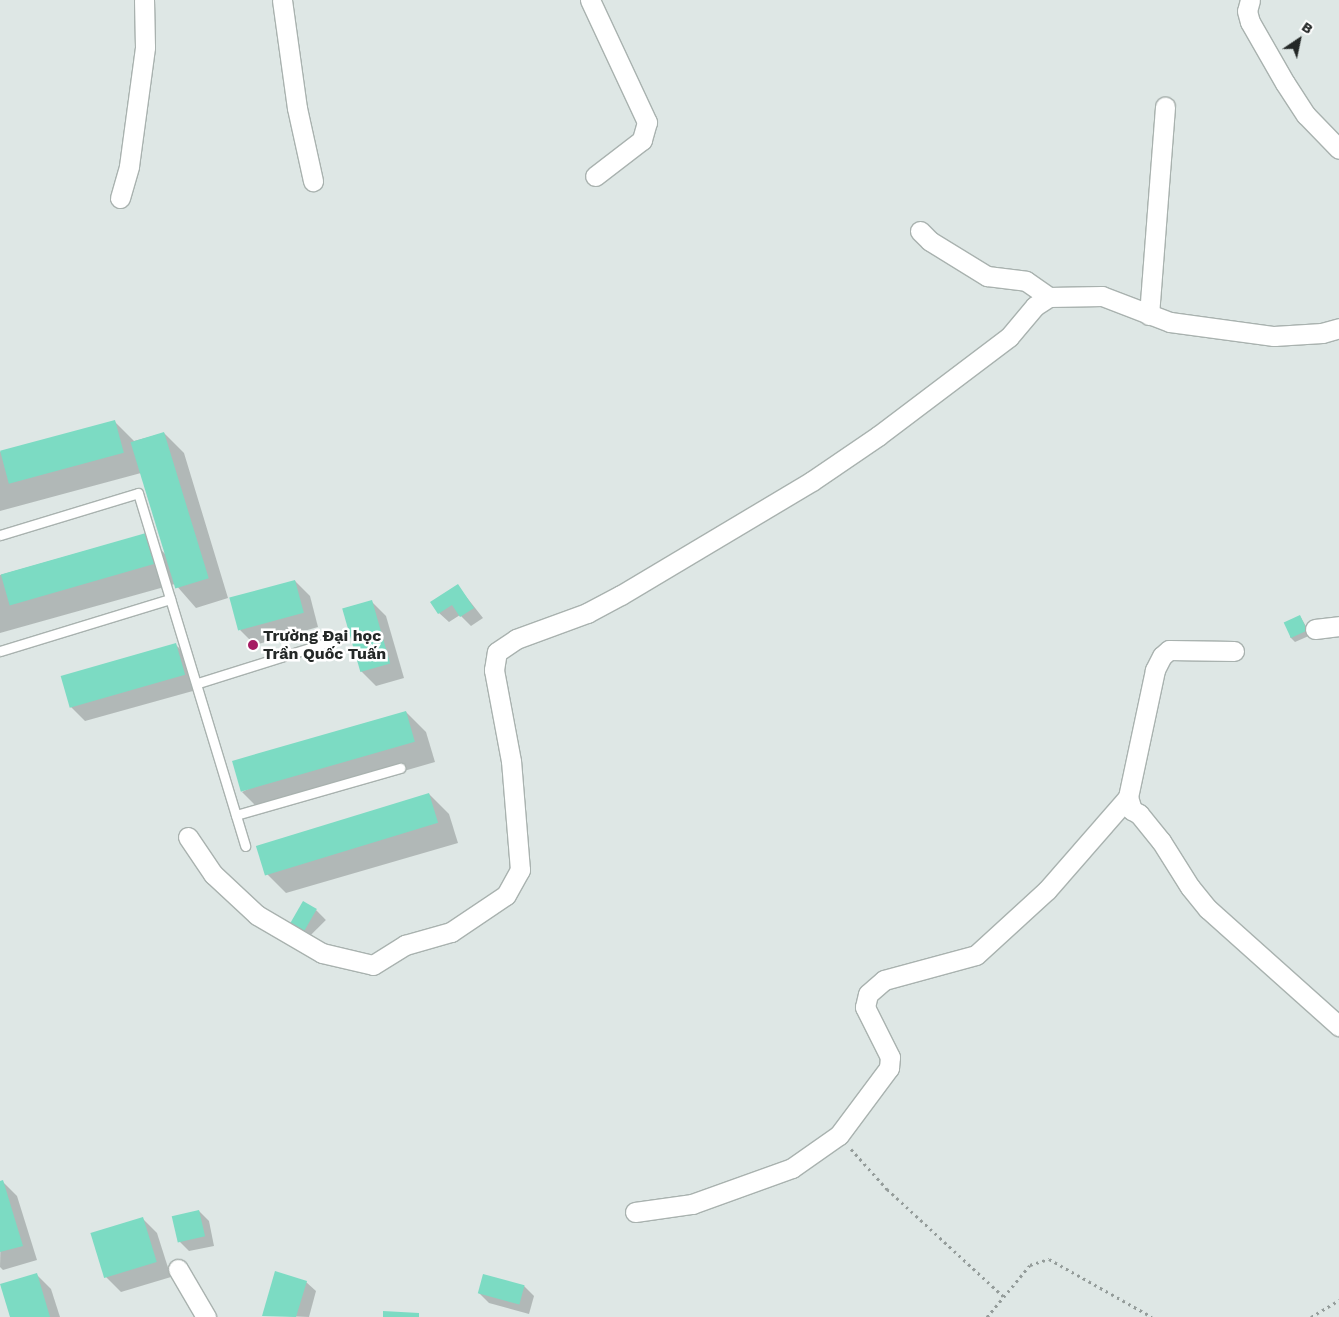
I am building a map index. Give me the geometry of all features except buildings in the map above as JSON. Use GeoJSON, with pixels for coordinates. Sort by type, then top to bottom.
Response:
{"type":"FeatureCollection","features":[{"type":"Feature","properties":{"kind":"street"},"geometry":{"type":"LineString","coordinates":[[120,198],[128,166],[145,47],[144,0]]}},
{"type":"Feature","properties":{"kind":"street"},"geometry":{"type":"LineString","coordinates":[[282,0],[297,108],[313,181]]}},
{"type":"Feature","properties":{"kind":"street"},"geometry":{"type":"LineString","coordinates":[[590,0],[647,122],[646,132],[637,145],[595,176]]}},
{"type":"Feature","properties":{"kind":"street"},"geometry":{"type":"LineString","coordinates":[[1250,0],[1247,11],[1250,22],[1285,83],[1306,115],[1339,149]]}},
{"type":"Feature","properties":{"kind":"street"},"geometry":{"type":"LineString","coordinates":[[1149,315],[1165,107]]}},
{"type":"Feature","properties":{"kind":"street"},"geometry":{"type":"LineString","coordinates":[[920,230],[930,241],[987,276],[1026,280],[1049,297]]}},
{"type":"Feature","properties":{"kind":"street"},"geometry":{"type":"LineString","coordinates":[[188,837],[213,874],[257,915],[322,953],[373,965],[405,945],[459,928],[481,909],[506,895],[520,870],[511,762],[494,670],[497,652],[516,639],[587,613],[621,595],[812,481],[1009,337],[1035,306],[1049,297],[1102,296],[1170,322],[1274,336],[1322,333],[1339,328]]}},
{"type":"Feature","properties":{"kind":"street"},"geometry":{"type":"LineString","coordinates":[[1314,629],[1339,626]]}},
{"type":"Feature","properties":{"kind":"street"},"geometry":{"type":"LineString","coordinates":[[635,1212],[692,1204],[792,1168],[839,1135],[889,1068],[890,1057],[865,1007],[868,994],[884,980],[976,955],[1047,890],[1128,797],[1155,670],[1162,656],[1169,650],[1234,651]]}},
{"type":"Feature","properties":{"kind":"street"},"geometry":{"type":"LineString","coordinates":[[1128,797],[1132,810],[1139,814],[1161,841],[1190,887],[1208,909],[1339,1026]]}},
{"type":"Feature","properties":{"kind":"street"},"geometry":{"type":"LineString","coordinates":[[178,1269],[206,1317]]}},
{"type":"Feature","properties":{"kind":"lane"},"geometry":{"type":"LineString","coordinates":[[0,535],[138,493],[198,683],[245,846]]}},
{"type":"Feature","properties":{"kind":"lane"},"geometry":{"type":"LineString","coordinates":[[0,651],[170,599]]}},
{"type":"Feature","properties":{"kind":"lane"},"geometry":{"type":"LineString","coordinates":[[198,683],[332,641]]}},
{"type":"Feature","properties":{"kind":"lane"},"geometry":{"type":"LineString","coordinates":[[236,816],[400,768]]}},
{"type":"Feature","properties":{"kind":"path"},"geometry":{"type":"LineString","coordinates":[[839,1135],[887,1189],[1003,1296]]}},
{"type":"Feature","properties":{"kind":"path"},"geometry":{"type":"LineString","coordinates":[[987,1317],[1030,1265],[1049,1259],[1152,1317]]}},
{"type":"Feature","properties":{"kind":"path"},"geometry":{"type":"LineString","coordinates":[[1311,1317],[1339,1300]]}},
{"type":"Feature","properties":{"kind":"place","name":"Trường Đại học Trần Quốc Tuấn"},"geometry":{"type":"Point","coordinates":[253,645]}}]}
